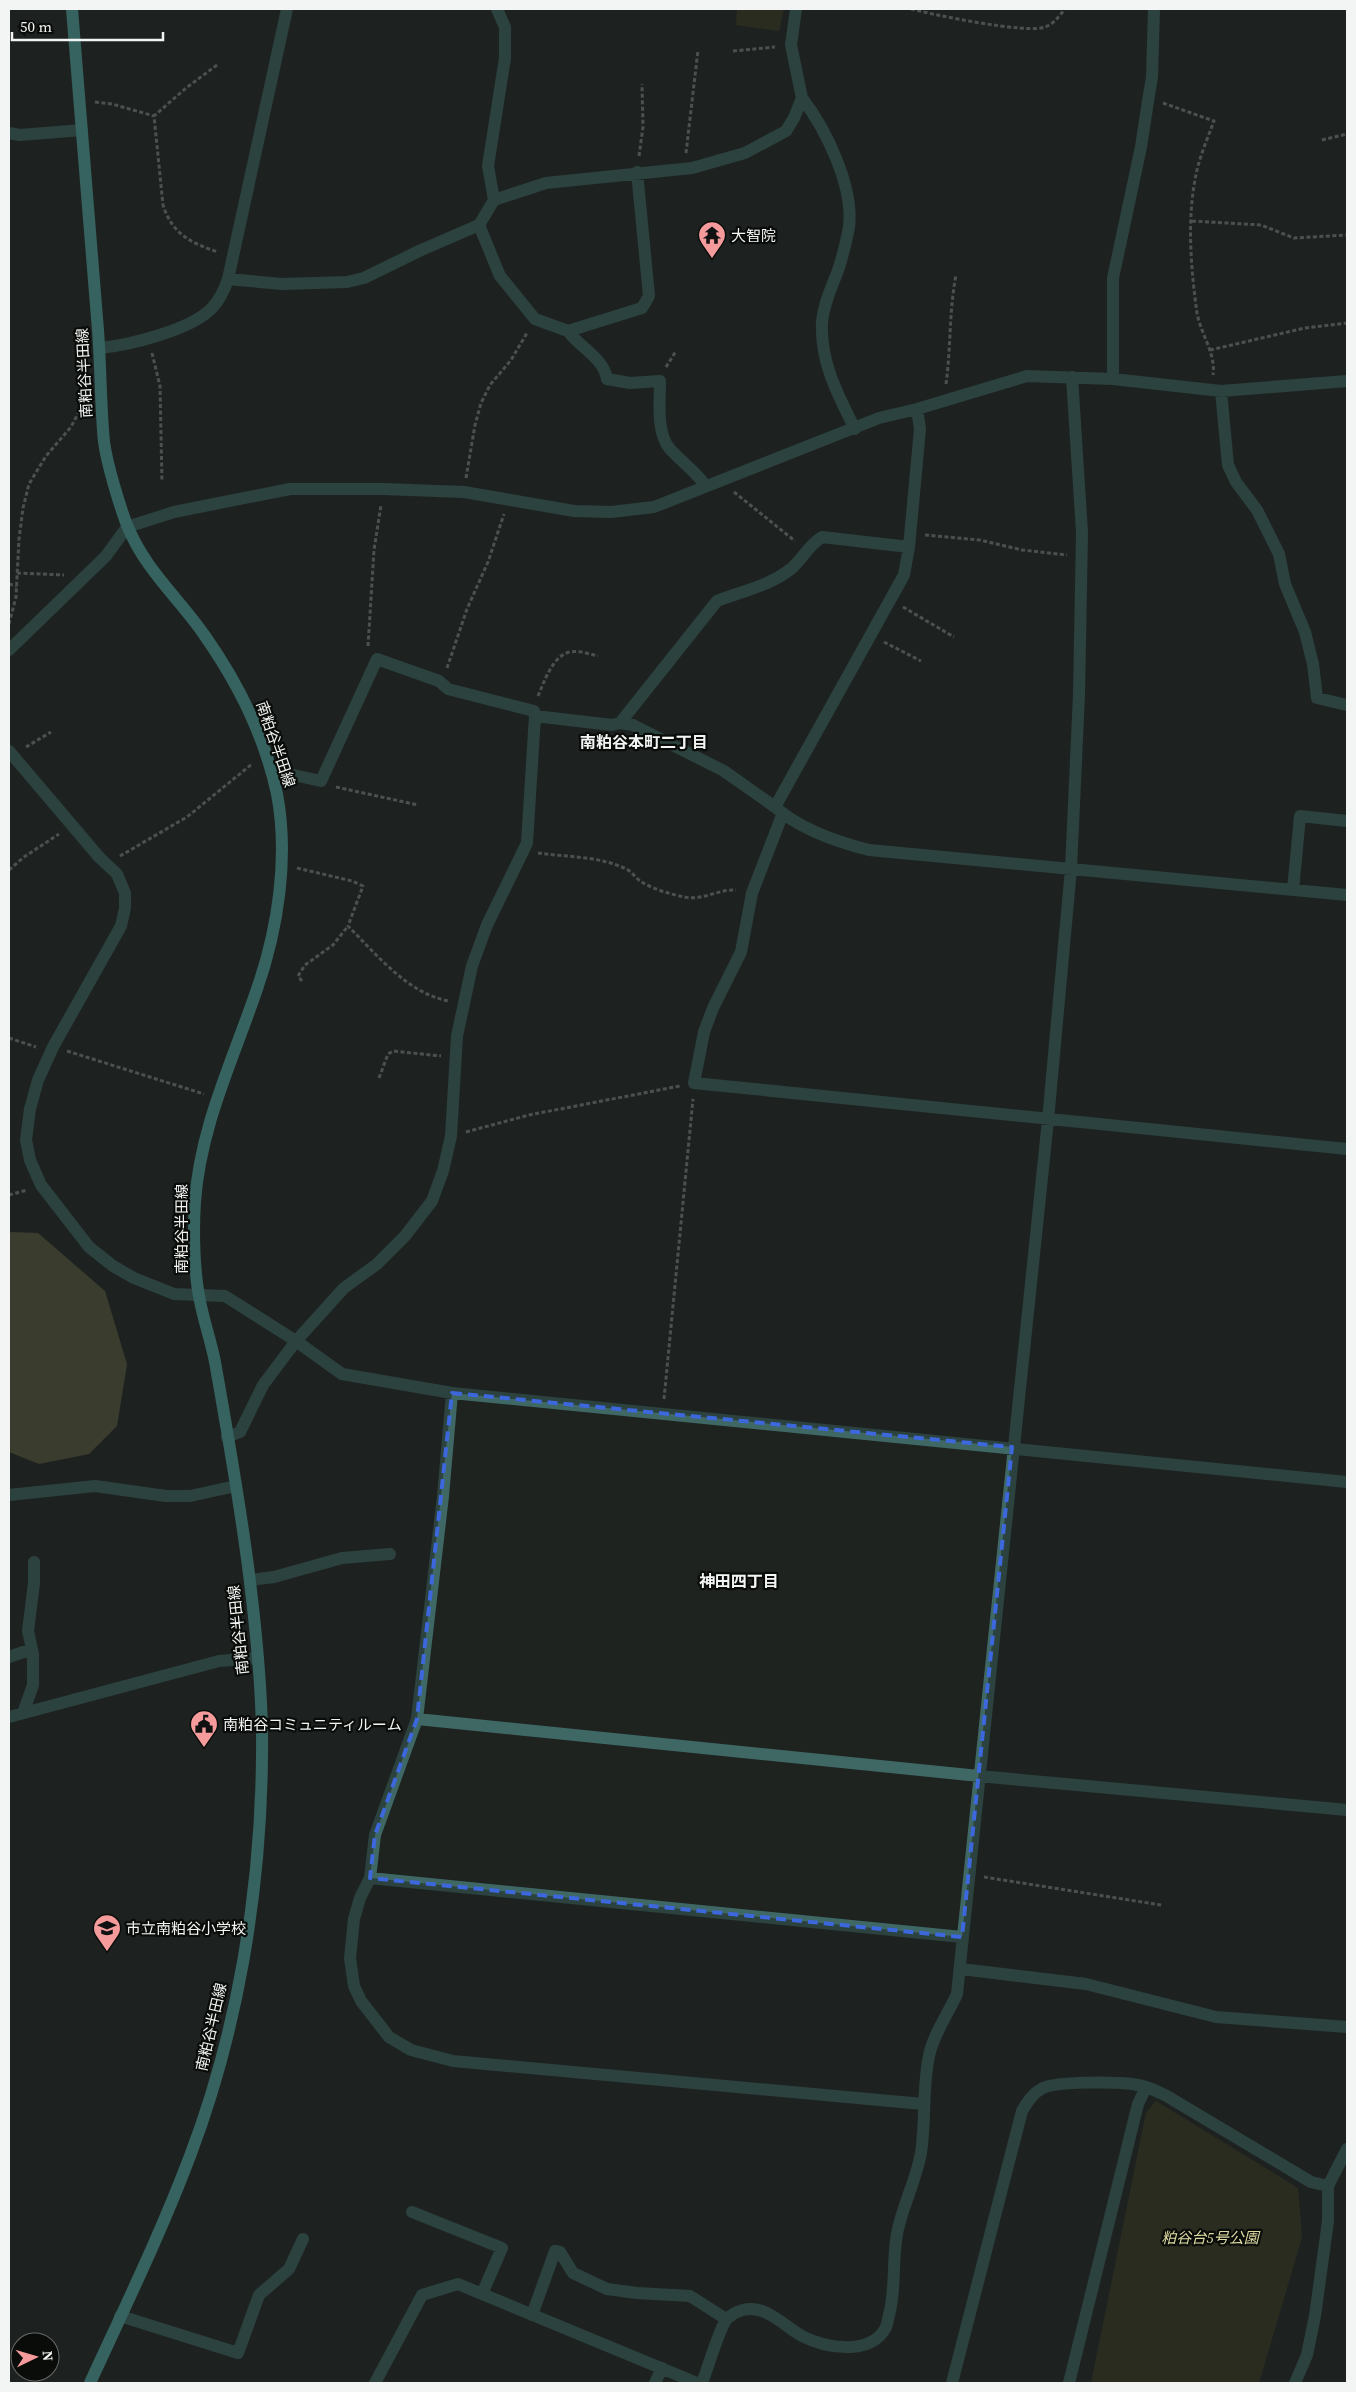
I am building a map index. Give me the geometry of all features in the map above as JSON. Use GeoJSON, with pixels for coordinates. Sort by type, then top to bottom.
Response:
{"type":"FeatureCollection","features":[{"type":"Feature","properties":{"kind":"main road","name":"南粕谷半田線"},"geometry":{"type":"LineString","coordinates":[[72,9],[100,348],[105,448],[128,527],[155,576],[206,638],[246,704],[271,770],[278,798],[281,832],[280,866],[272,940],[259,984],[217,1097],[198,1168],[194,1213],[198,1296],[213,1353],[236,1486],[250,1580],[258,1658],[262,1740],[259,1822],[247,1933],[223,2051],[190,2158],[90,2383]]}},
{"type":"Feature","properties":{"kind":"street"},"geometry":{"type":"LineString","coordinates":[[100,348],[148,339],[186,324],[210,310],[222,296],[233,258],[288,9]]}},
{"type":"Feature","properties":{"kind":"street"},"geometry":{"type":"LineString","coordinates":[[494,200],[488,166],[505,58],[505,27],[497,9]]}},
{"type":"Feature","properties":{"kind":"street"},"geometry":{"type":"LineString","coordinates":[[796,9],[791,45],[802,98],[824,133],[844,180],[848,203],[849,226],[841,262],[826,297],[822,324],[826,364],[834,387],[855,429]]}},
{"type":"Feature","properties":{"kind":"street"},"geometry":{"type":"LineString","coordinates":[[1113,379],[1113,278],[1141,147],[1152,77],[1154,9]]}},
{"type":"Feature","properties":{"kind":"street"},"geometry":{"type":"LineString","coordinates":[[228,279],[282,284],[347,282],[364,278],[418,251],[479,225],[494,200],[546,183],[684,168],[745,153],[786,131],[794,118],[802,98]]}},
{"type":"Feature","properties":{"kind":"street"},"geometry":{"type":"LineString","coordinates":[[9,133],[20,136],[82,130]]}},
{"type":"Feature","properties":{"kind":"street"},"geometry":{"type":"LineString","coordinates":[[479,225],[500,276],[535,319],[568,330],[642,308],[649,296],[638,172]]}},
{"type":"Feature","properties":{"kind":"street"},"geometry":{"type":"LineString","coordinates":[[568,330],[574,340],[596,359],[606,371],[607,379],[630,383],[660,381],[663,434],[669,448],[698,474],[706,486]]}},
{"type":"Feature","properties":{"kind":"street"},"geometry":{"type":"LineString","coordinates":[[9,650],[106,556],[128,527],[174,512],[290,489],[383,489],[464,492],[574,511],[611,512],[654,508],[879,418],[917,409],[1027,376],[1113,379],[1216,391],[1347,381]]}},
{"type":"Feature","properties":{"kind":"street"},"geometry":{"type":"LineString","coordinates":[[702,2383],[726,2318],[741,2310],[759,2309],[776,2317],[802,2336],[823,2344],[844,2347],[863,2346],[877,2339],[885,2329],[894,2292],[898,2230],[915,2184],[919,2160],[925,2119],[922,2104],[929,2054],[957,1994],[1012,1447],[1048,1120],[1071,869],[1079,695],[1082,557],[1072,377]]}},
{"type":"Feature","properties":{"kind":"street"},"geometry":{"type":"LineString","coordinates":[[1216,391],[1228,465],[1236,482],[1257,510],[1279,554],[1285,584],[1305,632],[1313,664],[1317,698],[1347,705]]}},
{"type":"Feature","properties":{"kind":"street"},"geometry":{"type":"LineString","coordinates":[[917,409],[920,429],[904,575],[868,638],[779,810],[752,893],[741,952],[704,1032],[694,1083],[1347,1150]]}},
{"type":"Feature","properties":{"kind":"street"},"geometry":{"type":"LineString","coordinates":[[620,723],[717,601],[737,593],[751,591],[779,577],[793,567],[806,550],[822,537],[909,541]]}},
{"type":"Feature","properties":{"kind":"street"},"geometry":{"type":"LineString","coordinates":[[271,770],[321,781],[377,659],[442,684],[448,689],[534,714],[612,725],[620,723],[633,724],[724,771],[779,810],[831,838],[869,850],[1347,895]]}},
{"type":"Feature","properties":{"kind":"street"},"geometry":{"type":"LineString","coordinates":[[227,1437],[240,1432],[263,1385],[296,1340],[344,1288],[377,1264],[405,1236],[432,1201],[443,1171],[451,1136],[457,1036],[472,966],[487,925],[527,843],[531,798],[534,714]]}},
{"type":"Feature","properties":{"kind":"street"},"geometry":{"type":"LineString","coordinates":[[11,753],[72,826],[117,874],[124,893],[125,908],[121,926],[52,1049],[32,1099],[26,1140],[30,1160],[41,1185],[89,1247],[113,1266],[134,1278],[174,1294],[225,1296],[296,1340],[342,1374],[452,1393],[1012,1447],[1347,1482]]}},
{"type":"Feature","properties":{"kind":"street"},"geometry":{"type":"LineString","coordinates":[[1293,890],[1300,816],[1347,821]]}},
{"type":"Feature","properties":{"kind":"street"},"geometry":{"type":"LineString","coordinates":[[452,1393],[443,1496],[417,1719],[375,1835],[370,1878],[360,1898],[354,1919],[350,1958],[354,1986],[378,2025],[389,2037],[411,2050],[454,2061],[530,2070],[922,2104]]}},
{"type":"Feature","properties":{"kind":"street"},"geometry":{"type":"LineString","coordinates":[[9,1496],[95,1486],[166,1496],[190,1496],[236,1486]]}},
{"type":"Feature","properties":{"kind":"street"},"geometry":{"type":"LineString","coordinates":[[250,1580],[274,1577],[342,1558],[390,1554]]}},
{"type":"Feature","properties":{"kind":"street"},"geometry":{"type":"LineString","coordinates":[[23,1713],[33,1685],[32,1649],[28,1631],[34,1583],[34,1562]]}},
{"type":"Feature","properties":{"kind":"street"},"geometry":{"type":"LineString","coordinates":[[9,1657],[32,1649]]}},
{"type":"Feature","properties":{"kind":"street"},"geometry":{"type":"LineString","coordinates":[[9,1717],[219,1661],[258,1658]]}},
{"type":"Feature","properties":{"kind":"street"},"geometry":{"type":"LineString","coordinates":[[417,1719],[979,1776],[1347,1810]]}},
{"type":"Feature","properties":{"kind":"street"},"geometry":{"type":"LineString","coordinates":[[370,1878],[698,1911],[822,1921],[838,1925],[962,1937]]}},
{"type":"Feature","properties":{"kind":"street"},"geometry":{"type":"LineString","coordinates":[[961,1969],[1086,1984],[1216,2018],[1347,2027]]}},
{"type":"Feature","properties":{"kind":"street"},"geometry":{"type":"LineString","coordinates":[[952,2383],[1022,2111],[1031,2096],[1044,2088],[1060,2084],[1131,2084],[1146,2087],[1165,2094],[1311,2182],[1328,2186]]}},
{"type":"Feature","properties":{"kind":"street"},"geometry":{"type":"LineString","coordinates":[[1069,2383],[1138,2104],[1146,2087]]}},
{"type":"Feature","properties":{"kind":"street"},"geometry":{"type":"LineString","coordinates":[[1295,2383],[1307,2355],[1316,2316],[1328,2221],[1328,2186],[1347,2149]]}},
{"type":"Feature","properties":{"kind":"street"},"geometry":{"type":"LineString","coordinates":[[412,2212],[502,2248],[482,2294]]}},
{"type":"Feature","properties":{"kind":"street"},"geometry":{"type":"LineString","coordinates":[[120,2316],[238,2353],[259,2295],[289,2269],[303,2240]]}},
{"type":"Feature","properties":{"kind":"street"},"geometry":{"type":"LineString","coordinates":[[532,2315],[555,2251],[560,2252],[573,2273],[607,2288],[637,2293],[690,2296],[726,2318]]}},
{"type":"Feature","properties":{"kind":"street"},"geometry":{"type":"LineString","coordinates":[[375,2383],[422,2295],[458,2284],[698,2383]]}},
{"type":"Feature","properties":{"kind":"street"},"geometry":{"type":"LineString","coordinates":[[655,2383],[662,2368]]}},
{"type":"Feature","properties":{"kind":"path"},"geometry":{"type":"LineString","coordinates":[[911,9],[935,15],[1033,29],[1053,23],[1065,9]]}},
{"type":"Feature","properties":{"kind":"path"},"geometry":{"type":"LineString","coordinates":[[734,51],[791,45]]}},
{"type":"Feature","properties":{"kind":"path"},"geometry":{"type":"LineString","coordinates":[[684,168],[691,124],[698,50]]}},
{"type":"Feature","properties":{"kind":"path"},"geometry":{"type":"LineString","coordinates":[[154,116],[191,83],[217,65]]}},
{"type":"Feature","properties":{"kind":"path"},"geometry":{"type":"LineString","coordinates":[[638,172],[643,128],[642,84]]}},
{"type":"Feature","properties":{"kind":"path"},"geometry":{"type":"LineString","coordinates":[[1148,101],[1169,104],[1214,121],[1195,180],[1192,221],[1198,313],[1200,327],[1210,350],[1216,391]]}},
{"type":"Feature","properties":{"kind":"path"},"geometry":{"type":"LineString","coordinates":[[80,103],[112,104],[154,116]]}},
{"type":"Feature","properties":{"kind":"path"},"geometry":{"type":"LineString","coordinates":[[154,116],[163,205],[167,218],[186,240],[233,258]]}},
{"type":"Feature","properties":{"kind":"path"},"geometry":{"type":"LineString","coordinates":[[1322,140],[1347,134]]}},
{"type":"Feature","properties":{"kind":"path"},"geometry":{"type":"LineString","coordinates":[[1192,221],[1261,225],[1294,238],[1347,235]]}},
{"type":"Feature","properties":{"kind":"path"},"geometry":{"type":"LineString","coordinates":[[944,401],[950,356],[951,300],[956,275]]}},
{"type":"Feature","properties":{"kind":"path"},"geometry":{"type":"LineString","coordinates":[[464,492],[474,425],[481,403],[490,385],[510,360],[535,319]]}},
{"type":"Feature","properties":{"kind":"path"},"geometry":{"type":"LineString","coordinates":[[1210,350],[1305,328],[1347,323]]}},
{"type":"Feature","properties":{"kind":"path"},"geometry":{"type":"LineString","coordinates":[[148,339],[160,386],[162,482]]}},
{"type":"Feature","properties":{"kind":"path"},"geometry":{"type":"LineString","coordinates":[[9,624],[16,597],[22,508],[36,470],[71,427],[83,400],[102,390]]}},
{"type":"Feature","properties":{"kind":"path"},"geometry":{"type":"LineString","coordinates":[[720,480],[806,550]]}},
{"type":"Feature","properties":{"kind":"path"},"geometry":{"type":"LineString","coordinates":[[377,659],[368,657],[374,550],[383,489]]}},
{"type":"Feature","properties":{"kind":"path"},"geometry":{"type":"LineString","coordinates":[[442,684],[467,609],[488,562],[509,499]]}},
{"type":"Feature","properties":{"kind":"path"},"geometry":{"type":"LineString","coordinates":[[909,541],[930,535],[980,540],[1022,550],[1082,557]]}},
{"type":"Feature","properties":{"kind":"path"},"geometry":{"type":"LineString","coordinates":[[17,573],[75,576],[80,581]]}},
{"type":"Feature","properties":{"kind":"path"},"geometry":{"type":"LineString","coordinates":[[9,584],[17,586]]}},
{"type":"Feature","properties":{"kind":"path"},"geometry":{"type":"LineString","coordinates":[[890,602],[900,605],[954,637]]}},
{"type":"Feature","properties":{"kind":"path"},"geometry":{"type":"LineString","coordinates":[[868,638],[888,643],[921,661]]}},
{"type":"Feature","properties":{"kind":"path"},"geometry":{"type":"LineString","coordinates":[[534,714],[551,669],[563,655],[569,652],[577,652],[598,656]]}},
{"type":"Feature","properties":{"kind":"path"},"geometry":{"type":"LineString","coordinates":[[11,753],[51,732]]}},
{"type":"Feature","properties":{"kind":"path"},"geometry":{"type":"LineString","coordinates":[[106,863],[187,817],[256,760],[266,757]]}},
{"type":"Feature","properties":{"kind":"path"},"geometry":{"type":"LineString","coordinates":[[321,781],[322,784],[418,805]]}},
{"type":"Feature","properties":{"kind":"path"},"geometry":{"type":"LineString","coordinates":[[9,870],[24,857],[72,826]]}},
{"type":"Feature","properties":{"kind":"path"},"geometry":{"type":"LineString","coordinates":[[523,851],[605,862],[627,869],[640,881],[654,888],[684,897],[698,898],[730,890],[752,893]]}},
{"type":"Feature","properties":{"kind":"path"},"geometry":{"type":"LineString","coordinates":[[280,866],[352,881],[363,886],[348,926],[333,945],[305,966],[298,976],[302,981]]}},
{"type":"Feature","properties":{"kind":"path"},"geometry":{"type":"LineString","coordinates":[[348,926],[394,972],[432,998],[464,1004]]}},
{"type":"Feature","properties":{"kind":"path"},"geometry":{"type":"LineString","coordinates":[[9,1038],[217,1097]]}},
{"type":"Feature","properties":{"kind":"path"},"geometry":{"type":"LineString","coordinates":[[378,1078],[388,1054],[393,1051],[456,1057]]}},
{"type":"Feature","properties":{"kind":"path"},"geometry":{"type":"LineString","coordinates":[[451,1136],[529,1115],[615,1097],[668,1090],[694,1083],[663,1414]]}},
{"type":"Feature","properties":{"kind":"path"},"geometry":{"type":"LineString","coordinates":[[969,1874],[1161,1904]]}},
{"type":"Feature","properties":{"kind":"highlighted area"},"geometry":{"type":"Polygon","coordinates":[[[452,1393],[1012,1447],[962,1937],[370,1878],[375,1835],[417,1719],[452,1393]]]}},
{"type":"Feature","properties":{"kind":"green space"},"geometry":{"type":"Polygon","coordinates":[[[737,9],[784,9],[779,31],[736,25],[737,9]]]}},
{"type":"Feature","properties":{"kind":"green space","name":"粕谷台5号公園"},"geometry":{"type":"Polygon","coordinates":[[[1156,2101],[1298,2188],[1302,2237],[1259,2383],[1091,2383],[1146,2113],[1156,2101]]]}},
{"type":"Feature","properties":{"kind":"shaded area"},"geometry":{"type":"Polygon","coordinates":[[[9,1232],[38,1233],[105,1291],[127,1364],[117,1426],[89,1454],[39,1464],[9,1452],[9,1232]]]}},
{"type":"Feature","properties":{"kind":"place","name":"大智院"},"geometry":{"type":"Point","coordinates":[712,259]}},
{"type":"Feature","properties":{"kind":"place","name":"南粕谷コミュニティルーム"},"geometry":{"type":"Point","coordinates":[204,1748]}},
{"type":"Feature","properties":{"kind":"place","name":"市立南粕谷小学校"},"geometry":{"type":"Point","coordinates":[107,1952]}},
{"type":"Feature","properties":{"kind":"district","name":"南粕谷本町二丁目"},"geometry":{"type":"Point","coordinates":[644,742]}},
{"type":"Feature","properties":{"kind":"district","name":"神田四丁目"},"geometry":{"type":"Point","coordinates":[739,1581]}}]}
